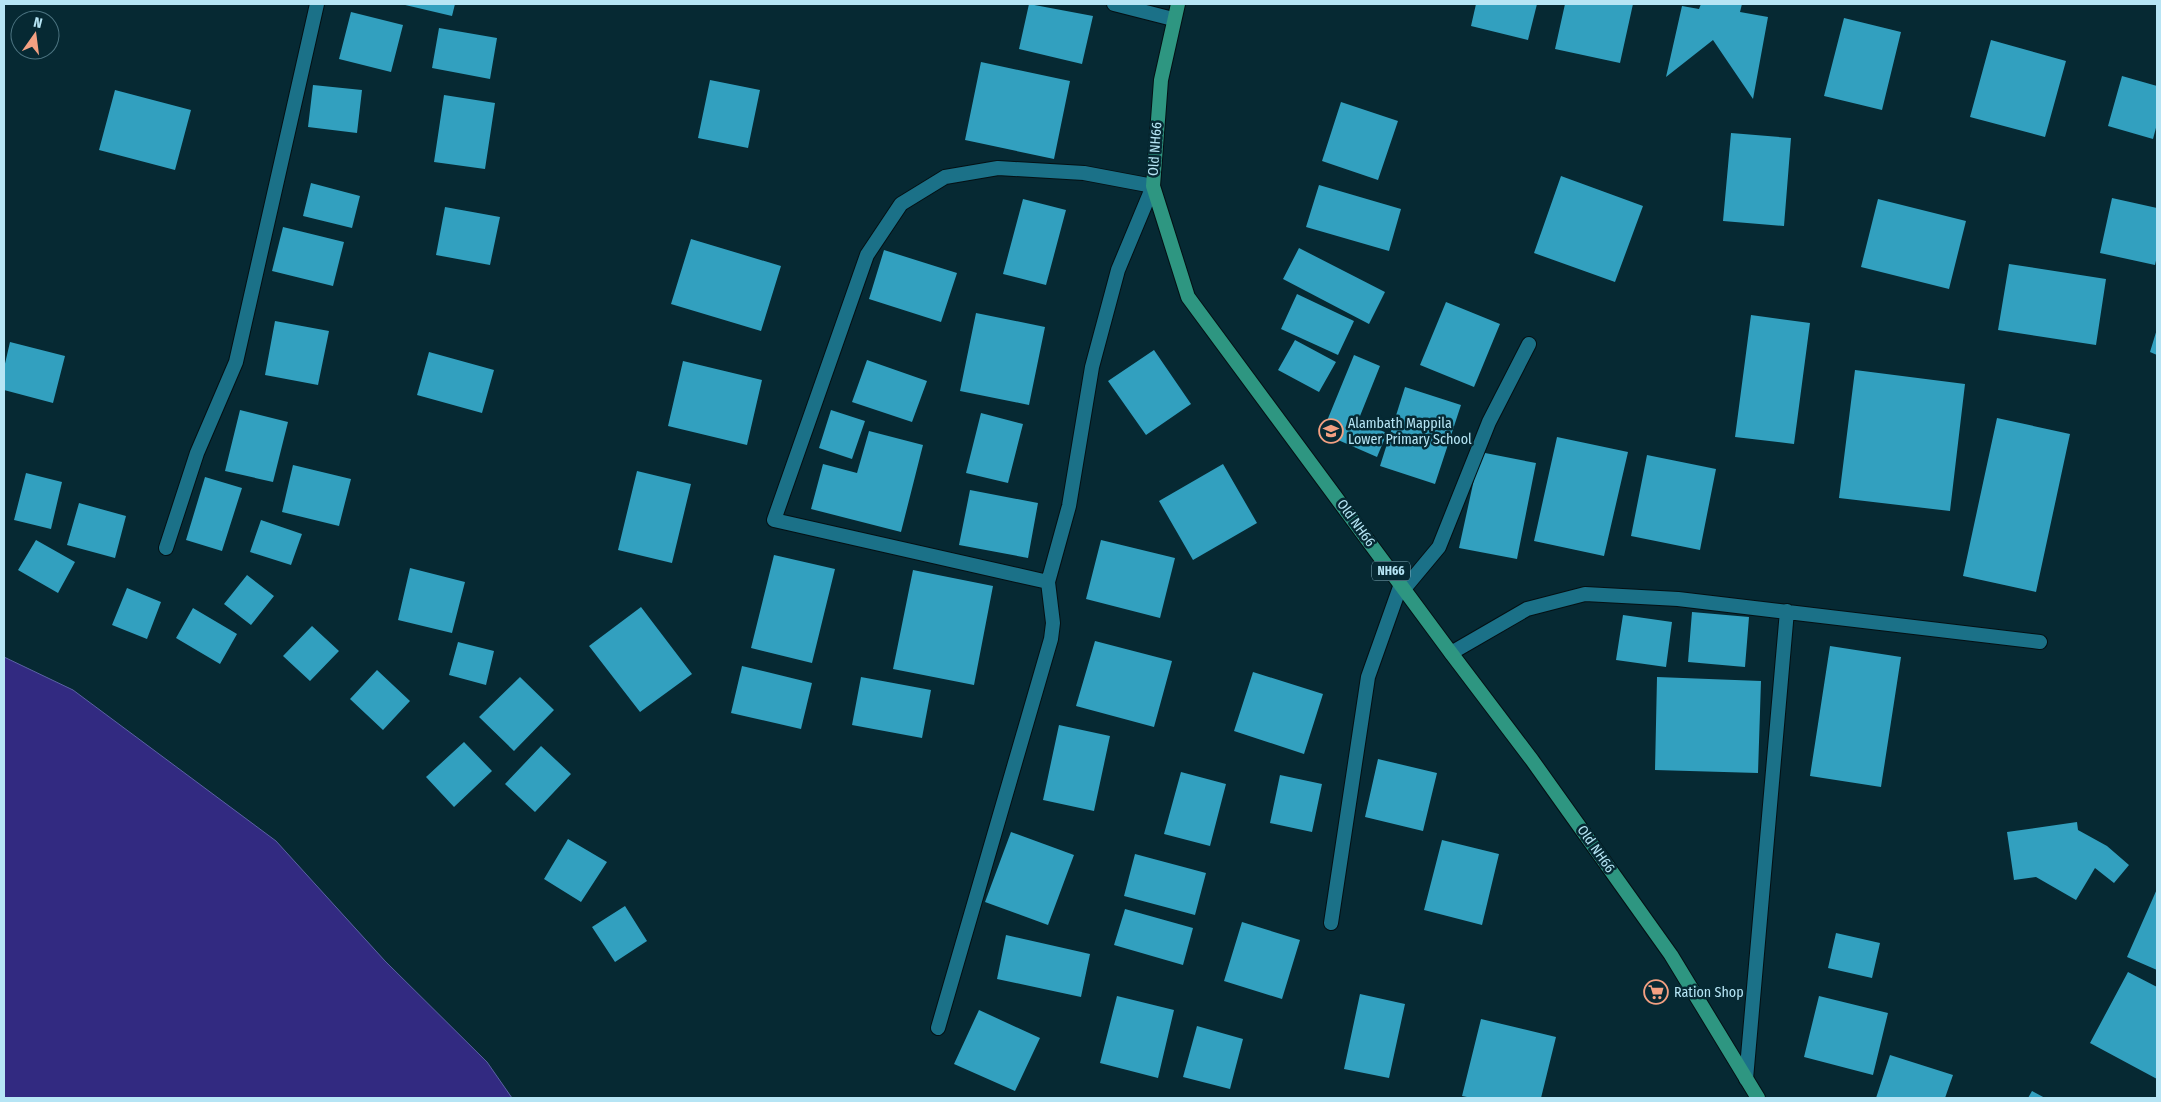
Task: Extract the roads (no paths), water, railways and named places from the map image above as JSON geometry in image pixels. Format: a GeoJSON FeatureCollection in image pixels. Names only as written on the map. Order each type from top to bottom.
{"type":"FeatureCollection","features":[{"type":"Feature","properties":{"kind":"main road","name":"Old NH66"},"geometry":{"type":"LineString","coordinates":[[1178,4],[1161,80],[1153,186],[1188,297],[1532,760],[1671,955],[1758,1098]]}},
{"type":"Feature","properties":{"kind":"street"},"geometry":{"type":"LineString","coordinates":[[166,548],[197,453],[236,362],[317,4]]}},
{"type":"Feature","properties":{"kind":"street"},"geometry":{"type":"LineString","coordinates":[[1114,4],[1174,19]]}},
{"type":"Feature","properties":{"kind":"street"},"geometry":{"type":"LineString","coordinates":[[938,1028],[1052,638],[1053,623],[1048,582],[1069,506],[1092,367],[1118,270],[1153,186],[1084,173],[998,168],[945,177],[901,204],[867,255],[774,520],[1048,582]]}},
{"type":"Feature","properties":{"kind":"street"},"geometry":{"type":"LineString","coordinates":[[1331,923],[1368,677],[1402,587],[1439,547],[1489,422],[1529,344]]}},
{"type":"Feature","properties":{"kind":"street"},"geometry":{"type":"LineString","coordinates":[[1451,653],[1527,609],[1586,594],[1678,599],[2040,642]]}},
{"type":"Feature","properties":{"kind":"street"},"geometry":{"type":"LineString","coordinates":[[1746,1079],[1787,611]]}},
{"type":"Feature","properties":{"kind":"place","name":"Alambath Mappila Lower Primary School"},"geometry":{"type":"Point","coordinates":[1331,431]}},
{"type":"Feature","properties":{"kind":"place","name":"Ration Shop"},"geometry":{"type":"Point","coordinates":[1656,992]}}]}
